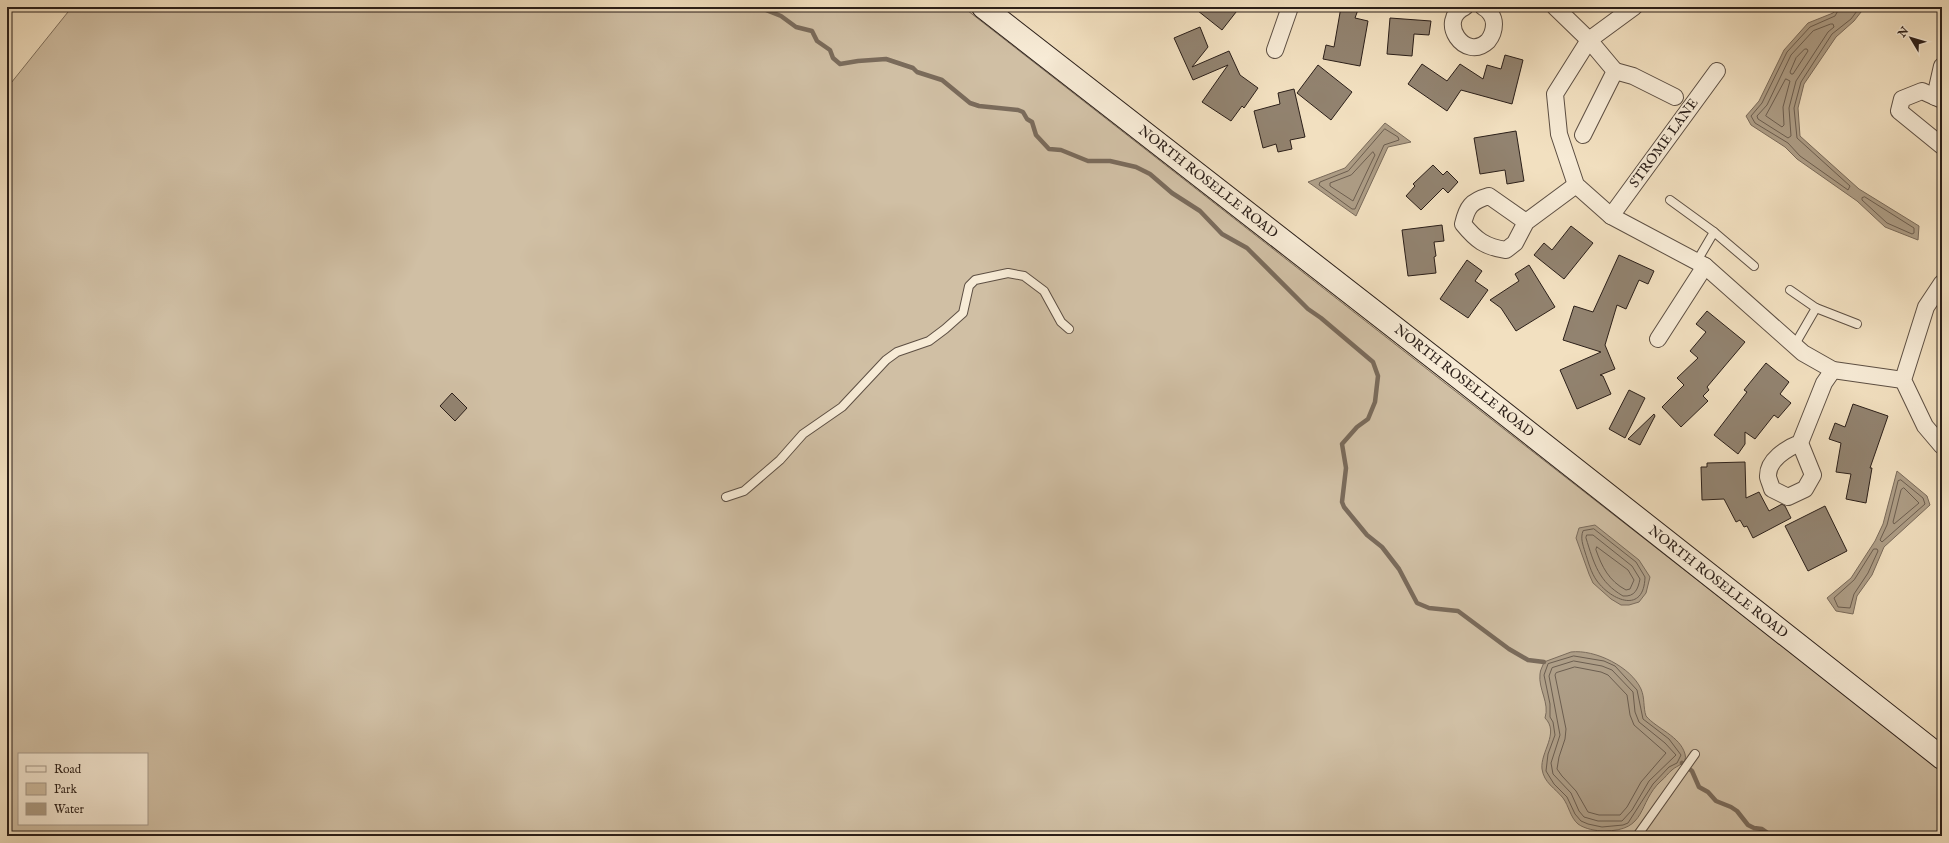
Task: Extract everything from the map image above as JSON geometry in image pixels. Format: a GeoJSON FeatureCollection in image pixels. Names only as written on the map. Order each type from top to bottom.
{"type":"FeatureCollection","features":[{"type":"Feature","properties":{"kind":"main road","name":"NORTH ROSELLE ROAD"},"geometry":{"type":"LineString","coordinates":[[983,7],[1459,378],[1942,758]]}},
{"type":"Feature","properties":{"kind":"street"},"geometry":{"type":"LineString","coordinates":[[1275,50],[1290,7]]}},
{"type":"Feature","properties":{"kind":"street"},"geometry":{"type":"LineString","coordinates":[[1465,7],[1456,14],[1452,22],[1453,30],[1459,41],[1470,47],[1478,47],[1486,43],[1494,30],[1494,21],[1491,14],[1483,7]]}},
{"type":"Feature","properties":{"kind":"street"},"geometry":{"type":"LineString","coordinates":[[1555,7],[1590,40],[1615,72],[1633,76],[1675,97]]}},
{"type":"Feature","properties":{"kind":"street"},"geometry":{"type":"LineString","coordinates":[[1634,7],[1590,40],[1555,94],[1559,134],[1576,185],[1611,216],[1701,264],[1803,353],[1833,370],[1903,380]]}},
{"type":"Feature","properties":{"kind":"street"},"geometry":{"type":"LineString","coordinates":[[1942,66],[1939,98],[1922,90],[1902,98],[1899,110],[1942,146]]}},
{"type":"Feature","properties":{"kind":"street","name":"STROME LANE"},"geometry":{"type":"LineString","coordinates":[[1611,216],[1718,71]]}},
{"type":"Feature","properties":{"kind":"street"},"geometry":{"type":"LineString","coordinates":[[1583,135],[1615,72]]}},
{"type":"Feature","properties":{"kind":"street"},"geometry":{"type":"LineString","coordinates":[[1526,222],[1576,185]]}},
{"type":"Feature","properties":{"kind":"street"},"geometry":{"type":"LineString","coordinates":[[1658,339],[1701,264]]}},
{"type":"Feature","properties":{"kind":"street"},"geometry":{"type":"LineString","coordinates":[[1942,282],[1926,307],[1903,380],[1925,426],[1942,446]]}},
{"type":"Feature","properties":{"kind":"street"},"geometry":{"type":"LineString","coordinates":[[1800,443],[1824,383],[1833,370]]}},
{"type":"Feature","properties":{"kind":"lane"},"geometry":{"type":"LineString","coordinates":[[1670,200],[1714,232],[1754,266]]}},
{"type":"Feature","properties":{"kind":"lane"},"geometry":{"type":"LineString","coordinates":[[1701,264],[1714,232]]}},
{"type":"Feature","properties":{"kind":"lane"},"geometry":{"type":"LineString","coordinates":[[726,497],[744,491],[780,460],[803,434],[842,407],[886,360],[897,352],[929,341],[945,329],[965,310],[969,286],[975,280],[1008,273],[1024,276],[1044,291],[1061,322],[1069,329]]}},
{"type":"Feature","properties":{"kind":"lane"},"geometry":{"type":"LineString","coordinates":[[1790,290],[1816,308],[1856,324]]}},
{"type":"Feature","properties":{"kind":"lane"},"geometry":{"type":"LineString","coordinates":[[1794,346],[1816,308]]}},
{"type":"Feature","properties":{"kind":"lane"},"geometry":{"type":"LineString","coordinates":[[1638,836],[1695,754]]}},
{"type":"Feature","properties":{"kind":"green space"},"geometry":{"type":"Polygon","coordinates":[[[72,7],[963,7],[1942,771],[1942,836],[7,836],[7,88],[72,7]]]}},
{"type":"Feature","properties":{"kind":"water"},"geometry":{"type":"Polygon","coordinates":[[[1837,7],[1865,7],[1854,21],[1836,37],[1804,84],[1798,108],[1800,136],[1859,189],[1919,226],[1918,240],[1885,227],[1857,201],[1797,159],[1785,147],[1751,125],[1746,116],[1759,101],[1784,50],[1808,23],[1833,13],[1837,7]]]}},
{"type":"Feature","properties":{"kind":"water"},"geometry":{"type":"Polygon","coordinates":[[[1385,123],[1411,142],[1388,147],[1356,216],[1308,182],[1345,168],[1385,123]]]}},
{"type":"Feature","properties":{"kind":"water"},"geometry":{"type":"Polygon","coordinates":[[[1897,471],[1927,496],[1930,505],[1884,547],[1872,575],[1857,596],[1853,614],[1836,611],[1827,598],[1851,578],[1875,541],[1883,524],[1897,471]]]}},
{"type":"Feature","properties":{"kind":"water"},"geometry":{"type":"Polygon","coordinates":[[[1595,525],[1639,560],[1650,577],[1646,593],[1639,602],[1629,605],[1621,605],[1611,599],[1593,583],[1576,538],[1579,528],[1595,525]]]}},
{"type":"Feature","properties":{"kind":"water"},"geometry":{"type":"Polygon","coordinates":[[[1571,652],[1591,653],[1611,661],[1629,674],[1641,689],[1646,716],[1678,742],[1686,757],[1682,764],[1674,768],[1653,789],[1635,821],[1618,830],[1598,831],[1578,824],[1573,818],[1563,798],[1547,782],[1543,774],[1542,763],[1551,730],[1545,718],[1546,707],[1540,680],[1540,672],[1544,662],[1571,652]]]}},
{"type":"Feature","properties":{"kind":"building"},"geometry":{"type":"Polygon","coordinates":[[[1193,7],[1240,7],[1222,30],[1193,7]]]}},
{"type":"Feature","properties":{"kind":"building"},"geometry":{"type":"Polygon","coordinates":[[[1341,7],[1359,7],[1355,18],[1368,21],[1360,66],[1323,59],[1326,45],[1334,47],[1341,7]]]}},
{"type":"Feature","properties":{"kind":"building"},"geometry":{"type":"Polygon","coordinates":[[[1390,18],[1431,21],[1429,35],[1414,34],[1412,56],[1387,54],[1390,18]]]}},
{"type":"Feature","properties":{"kind":"building"},"geometry":{"type":"Polygon","coordinates":[[[1200,27],[1208,47],[1192,67],[1229,51],[1240,75],[1258,88],[1244,108],[1242,106],[1231,121],[1202,102],[1228,65],[1193,80],[1174,38],[1200,27]]]}},
{"type":"Feature","properties":{"kind":"building"},"geometry":{"type":"Polygon","coordinates":[[[1505,55],[1523,60],[1512,104],[1461,90],[1447,111],[1408,84],[1422,64],[1447,81],[1460,64],[1483,79],[1487,65],[1501,69],[1505,55]]]}},
{"type":"Feature","properties":{"kind":"building"},"geometry":{"type":"Polygon","coordinates":[[[1318,65],[1352,92],[1331,120],[1297,93],[1318,65]]]}},
{"type":"Feature","properties":{"kind":"building"},"geometry":{"type":"Polygon","coordinates":[[[1294,89],[1305,137],[1290,140],[1292,149],[1278,152],[1276,144],[1263,148],[1254,111],[1280,104],[1278,93],[1294,89]]]}},
{"type":"Feature","properties":{"kind":"building"},"geometry":{"type":"Polygon","coordinates":[[[1516,131],[1524,181],[1507,184],[1505,170],[1480,174],[1474,138],[1516,131]]]}},
{"type":"Feature","properties":{"kind":"building"},"geometry":{"type":"Polygon","coordinates":[[[1433,165],[1443,175],[1447,171],[1458,182],[1448,193],[1443,188],[1421,210],[1406,196],[1415,186],[1413,184],[1433,165]]]}},
{"type":"Feature","properties":{"kind":"building"},"geometry":{"type":"Polygon","coordinates":[[[1442,225],[1444,241],[1434,242],[1436,273],[1408,276],[1402,230],[1442,225]]]}},
{"type":"Feature","properties":{"kind":"building"},"geometry":{"type":"Polygon","coordinates":[[[1571,226],[1593,243],[1564,279],[1534,255],[1544,243],[1552,250],[1571,226]]]}},
{"type":"Feature","properties":{"kind":"building"},"geometry":{"type":"Polygon","coordinates":[[[1619,255],[1654,271],[1648,284],[1639,280],[1626,309],[1617,305],[1605,345],[1615,369],[1600,375],[1603,376],[1611,394],[1577,409],[1560,370],[1601,352],[1563,340],[1574,306],[1593,312],[1619,255]]]}},
{"type":"Feature","properties":{"kind":"building"},"geometry":{"type":"Polygon","coordinates":[[[1467,260],[1482,271],[1475,281],[1488,290],[1468,318],[1440,299],[1467,260]]]}},
{"type":"Feature","properties":{"kind":"building"},"geometry":{"type":"Polygon","coordinates":[[[1529,265],[1555,307],[1516,331],[1501,308],[1490,300],[1519,281],[1515,274],[1529,265]]]}},
{"type":"Feature","properties":{"kind":"building"},"geometry":{"type":"Polygon","coordinates":[[[1707,311],[1745,342],[1707,387],[1709,390],[1703,396],[1708,401],[1681,427],[1662,407],[1684,385],[1677,378],[1698,358],[1690,351],[1706,332],[1696,324],[1707,311]]]}},
{"type":"Feature","properties":{"kind":"building"},"geometry":{"type":"Polygon","coordinates":[[[1766,363],[1789,382],[1780,394],[1791,403],[1778,418],[1774,415],[1755,439],[1745,432],[1745,444],[1738,454],[1714,435],[1747,392],[1744,390],[1766,363]]]}},
{"type":"Feature","properties":{"kind":"building"},"geometry":{"type":"Polygon","coordinates":[[[1629,390],[1645,398],[1625,438],[1609,429],[1629,390]]]}},
{"type":"Feature","properties":{"kind":"building"},"geometry":{"type":"Polygon","coordinates":[[[452,393],[467,408],[455,421],[440,406],[452,393]]]}},
{"type":"Feature","properties":{"kind":"building"},"geometry":{"type":"Polygon","coordinates":[[[1853,404],[1888,416],[1870,468],[1872,468],[1866,503],[1846,499],[1851,474],[1836,472],[1841,443],[1829,439],[1835,423],[1845,427],[1853,404]]]}},
{"type":"Feature","properties":{"kind":"building"},"geometry":{"type":"Polygon","coordinates":[[[1654,414],[1655,416],[1640,445],[1628,439],[1654,414]]]}},
{"type":"Feature","properties":{"kind":"building"},"geometry":{"type":"Polygon","coordinates":[[[1745,462],[1746,498],[1759,492],[1769,511],[1782,504],[1785,506],[1791,518],[1753,538],[1747,526],[1744,527],[1740,520],[1736,522],[1724,499],[1702,500],[1701,467],[1707,467],[1707,463],[1745,462]]]}},
{"type":"Feature","properties":{"kind":"building"},"geometry":{"type":"Polygon","coordinates":[[[1825,506],[1847,551],[1808,571],[1785,526],[1825,506]]]}},
{"type":"Feature","properties":{"kind":"waterway"},"geometry":{"type":"LineString","coordinates":[[759,7],[781,16],[796,27],[812,31],[817,41],[830,50],[833,58],[840,64],[886,59],[913,68],[917,72],[942,80],[970,103],[979,106],[1018,110],[1023,112],[1027,119],[1032,122],[1036,135],[1049,149],[1061,150],[1088,161],[1110,161],[1136,167],[1150,174],[1172,193],[1200,211],[1222,234],[1247,248],[1308,309],[1321,318],[1373,362],[1378,376],[1375,402],[1368,419],[1357,427],[1342,444],[1346,468],[1342,502],[1344,507],[1367,535],[1382,547],[1399,569],[1417,603],[1429,608],[1458,611],[1509,649],[1528,660],[1544,662]]}},
{"type":"Feature","properties":{"kind":"waterway"},"geometry":{"type":"LineString","coordinates":[[1682,763],[1692,771],[1699,787],[1708,792],[1716,801],[1737,811],[1748,825],[1754,828],[1762,829],[1772,836]]}}]}
